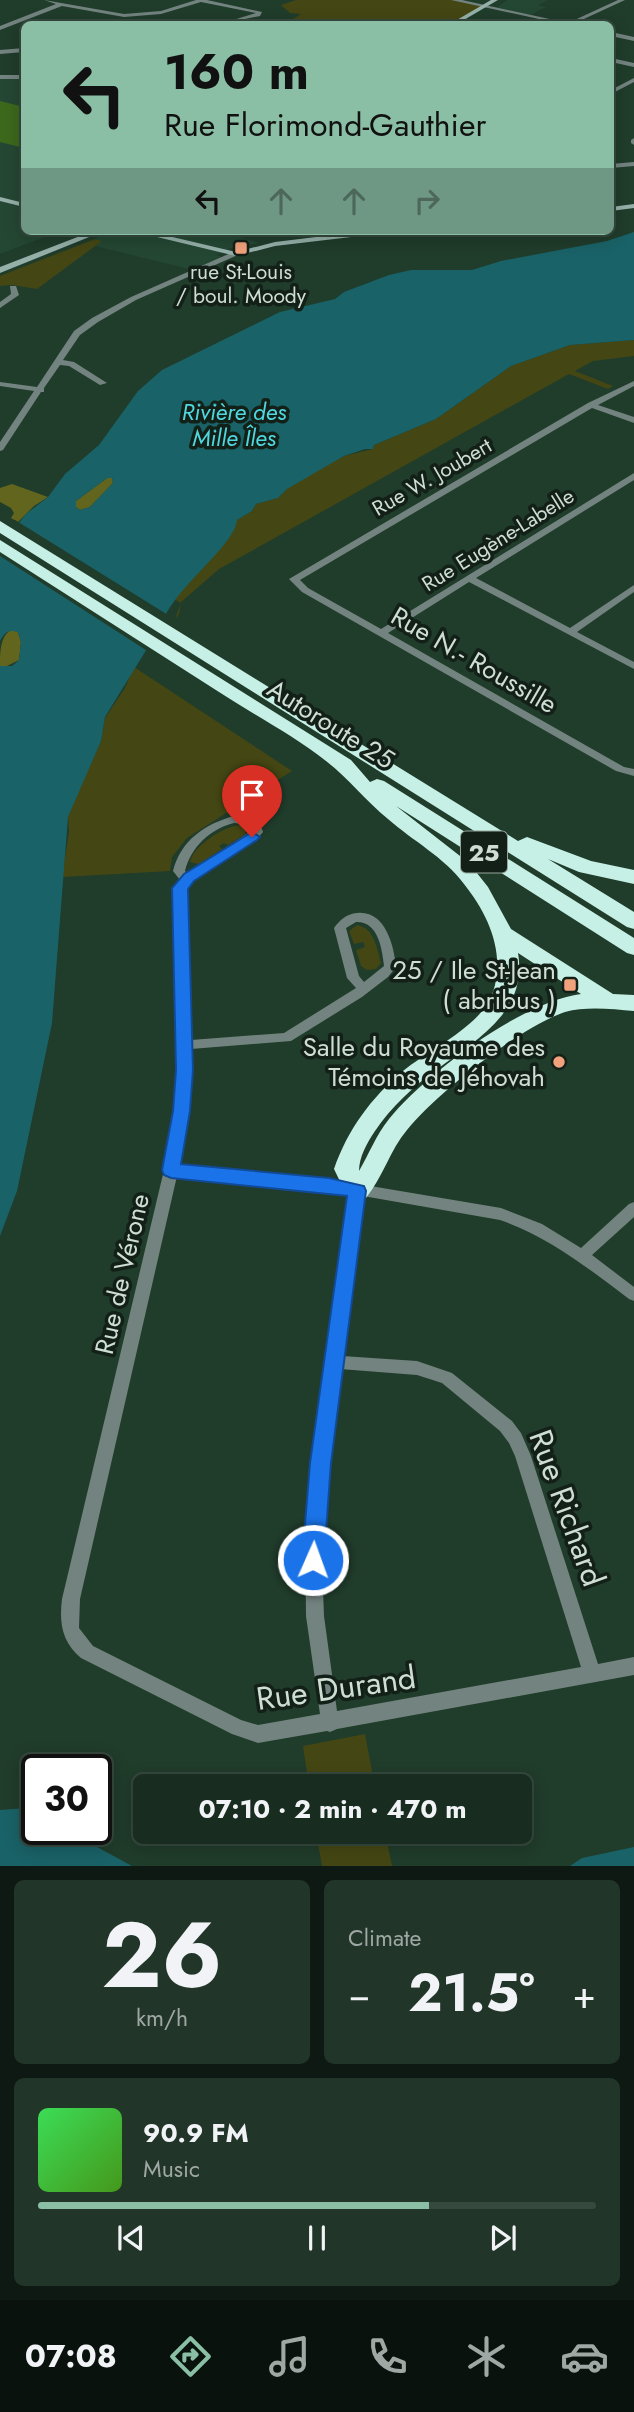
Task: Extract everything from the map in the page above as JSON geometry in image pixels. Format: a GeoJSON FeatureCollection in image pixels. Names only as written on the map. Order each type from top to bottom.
{"type":"FeatureCollection","features":[{"type":"Feature","properties":{"kind":"highway","name":"Autoroute 25"},"geometry":{"type":"LineString","coordinates":[[0,526],[333,757],[634,948]]}},
{"type":"Feature","properties":{"kind":"highway","name":"Autoroute 25"},"geometry":{"type":"LineString","coordinates":[[0,545],[470,820],[634,922]]}},
{"type":"Feature","properties":{"kind":"highway"},"geometry":{"type":"LineString","coordinates":[[333,757],[397,816],[456,863],[483,895],[502,933],[510,970],[506,990],[499,1005],[477,1029],[410,1078],[374,1114],[354,1146],[346,1170],[357,1191],[370,1178],[393,1130],[425,1096],[541,1014],[568,1004],[608,1001],[634,1003]]}},
{"type":"Feature","properties":{"kind":"highway"},"geometry":{"type":"LineString","coordinates":[[470,820],[577,864],[634,877]]}},
{"type":"Feature","properties":{"kind":"highway"},"geometry":{"type":"LineString","coordinates":[[502,933],[608,1001]]}},
{"type":"Feature","properties":{"kind":"main road"},"geometry":{"type":"LineString","coordinates":[[469,21],[495,0]]}},
{"type":"Feature","properties":{"kind":"main road"},"geometry":{"type":"LineString","coordinates":[[459,21],[504,0]]}},
{"type":"Feature","properties":{"kind":"main road"},"geometry":{"type":"LineString","coordinates":[[0,192],[21,197]]}},
{"type":"Feature","properties":{"kind":"main road"},"geometry":{"type":"LineString","coordinates":[[0,199],[21,204]]}},
{"type":"Feature","properties":{"kind":"main road"},"geometry":{"type":"LineString","coordinates":[[614,209],[634,206]]}},
{"type":"Feature","properties":{"kind":"main road"},"geometry":{"type":"LineString","coordinates":[[0,261],[68,235]]}},
{"type":"Feature","properties":{"kind":"main road"},"geometry":{"type":"LineString","coordinates":[[0,270],[90,235]]}},
{"type":"Feature","properties":{"kind":"main road"},"geometry":{"type":"LineString","coordinates":[[157,235],[183,240]]}},
{"type":"Feature","properties":{"kind":"main road"},"geometry":{"type":"LineString","coordinates":[[167,235],[236,254],[275,244],[352,235]]}},
{"type":"Feature","properties":{"kind":"street"},"geometry":{"type":"LineString","coordinates":[[47,0],[136,18],[183,8],[201,0],[258,12],[258,15],[237,21]]}},
{"type":"Feature","properties":{"kind":"street"},"geometry":{"type":"LineString","coordinates":[[454,0],[555,21]]}},
{"type":"Feature","properties":{"kind":"street"},"geometry":{"type":"LineString","coordinates":[[576,21],[622,0]]}},
{"type":"Feature","properties":{"kind":"street"},"geometry":{"type":"LineString","coordinates":[[0,28],[61,4]]}},
{"type":"Feature","properties":{"kind":"street"},"geometry":{"type":"LineString","coordinates":[[614,34],[632,37]]}},
{"type":"Feature","properties":{"kind":"street"},"geometry":{"type":"LineString","coordinates":[[0,52],[21,50]]}},
{"type":"Feature","properties":{"kind":"street"},"geometry":{"type":"LineString","coordinates":[[614,61],[634,65]]}},
{"type":"Feature","properties":{"kind":"street"},"geometry":{"type":"LineString","coordinates":[[0,77],[21,77]]}},
{"type":"Feature","properties":{"kind":"street"},"geometry":{"type":"LineString","coordinates":[[614,90],[634,80]]}},
{"type":"Feature","properties":{"kind":"street"},"geometry":{"type":"LineString","coordinates":[[614,169],[634,164]]}},
{"type":"Feature","properties":{"kind":"street"},"geometry":{"type":"LineString","coordinates":[[0,448],[41,390],[73,336],[95,320],[159,287],[236,254]]}},
{"type":"Feature","properties":{"kind":"street"},"geometry":{"type":"LineString","coordinates":[[0,306],[15,295],[13,288]]}},
{"type":"Feature","properties":{"kind":"street"},"geometry":{"type":"LineString","coordinates":[[59,362],[73,365],[103,383]]}},
{"type":"Feature","properties":{"kind":"street"},"geometry":{"type":"LineString","coordinates":[[591,405],[634,383]]}},
{"type":"Feature","properties":{"kind":"street"},"geometry":{"type":"LineString","coordinates":[[0,384],[41,390]]}},
{"type":"Feature","properties":{"kind":"street"},"geometry":{"type":"LineString","coordinates":[[591,405],[634,421]]}},
{"type":"Feature","properties":{"kind":"street","name":"Rue W. Joubert"},"geometry":{"type":"LineString","coordinates":[[294,581],[298,574],[591,405]]}},
{"type":"Feature","properties":{"kind":"street","name":"Rue Eugène-Labelle"},"geometry":{"type":"LineString","coordinates":[[381,633],[634,476]]}},
{"type":"Feature","properties":{"kind":"street"},"geometry":{"type":"LineString","coordinates":[[470,579],[634,666]]}},
{"type":"Feature","properties":{"kind":"street","name":"Rue N.- Roussille"},"geometry":{"type":"LineString","coordinates":[[294,581],[620,769],[634,773]]}},
{"type":"Feature","properties":{"kind":"street"},"geometry":{"type":"LineString","coordinates":[[570,632],[634,588]]}},
{"type":"Feature","properties":{"kind":"street","name":"Rue de Vérone"},"geometry":{"type":"LineString","coordinates":[[71,1634],[68,1622],[71,1599],[171,1170],[181,1111],[185,1045],[180,892],[186,880],[255,835],[255,825],[241,818],[232,819],[195,841],[179,864],[179,872],[186,880]]}},
{"type":"Feature","properties":{"kind":"street"},"geometry":{"type":"LineString","coordinates":[[185,1045],[286,1038],[363,988],[388,970],[390,963],[376,924],[362,917],[347,920],[341,925],[340,932],[353,978],[363,988]]}},
{"type":"Feature","properties":{"kind":"street"},"geometry":{"type":"LineString","coordinates":[[171,1170],[329,1185],[470,1207],[516,1218],[549,1233],[634,1294]]}},
{"type":"Feature","properties":{"kind":"street"},"geometry":{"type":"LineString","coordinates":[[330,1723],[318,1644],[313,1560],[315,1508],[357,1191]]}},
{"type":"Feature","properties":{"kind":"street"},"geometry":{"type":"LineString","coordinates":[[583,1255],[634,1208]]}},
{"type":"Feature","properties":{"kind":"street","name":"Rue Richard"},"geometry":{"type":"LineString","coordinates":[[333,1362],[417,1368],[436,1372],[457,1385],[510,1431],[523,1456],[592,1674]]}},
{"type":"Feature","properties":{"kind":"street","name":"Rue Durand"},"geometry":{"type":"LineString","coordinates":[[71,1634],[88,1652],[249,1733],[271,1734],[634,1666]]}},
{"type":"Feature","properties":{"kind":"shaded area"},"geometry":{"type":"Polygon","coordinates":[[[296,0],[454,0],[484,6],[460,21],[290,21],[301,14],[290,13],[281,5],[296,0]]]}},
{"type":"Feature","properties":{"kind":"shaded area"},"geometry":{"type":"Polygon","coordinates":[[[507,0],[548,0],[538,5],[546,7],[530,15],[496,8],[507,0]]]}},
{"type":"Feature","properties":{"kind":"shaded area"},"geometry":{"type":"Polygon","coordinates":[[[21,77],[21,235],[50,235],[0,254],[0,79],[21,77]]]}},
{"type":"Feature","properties":{"kind":"shaded area"},"geometry":{"type":"Polygon","coordinates":[[[103,235],[232,235],[259,243],[231,248],[216,255],[222,257],[218,260],[193,270],[95,246],[101,241],[95,239],[103,235]]]}},
{"type":"Feature","properties":{"kind":"shaded area"},"geometry":{"type":"Polygon","coordinates":[[[95,239],[102,241],[37,289],[0,286],[0,276],[95,239]]]}},
{"type":"Feature","properties":{"kind":"shaded area"},"geometry":{"type":"Polygon","coordinates":[[[634,340],[634,356],[593,361],[575,371],[613,386],[608,389],[569,374],[219,569],[181,603],[174,599],[223,545],[237,520],[252,511],[256,504],[278,498],[289,487],[344,456],[373,449],[374,445],[436,419],[511,366],[570,345],[634,340]]]}},
{"type":"Feature","properties":{"kind":"shaded area"},"geometry":{"type":"Polygon","coordinates":[[[134,667],[292,771],[187,838],[172,857],[170,871],[62,877],[69,832],[68,817],[101,741],[105,718],[125,688],[134,667]]]}},
{"type":"Feature","properties":{"kind":"shaded area"},"geometry":{"type":"Polygon","coordinates":[[[240,825],[247,829],[245,834],[228,845],[224,843],[219,846],[222,849],[199,864],[190,862],[197,850],[210,838],[240,825]]]}},
{"type":"Feature","properties":{"kind":"shaded area"},"geometry":{"type":"Polygon","coordinates":[[[357,925],[367,930],[374,940],[381,963],[376,969],[367,970],[361,966],[356,950],[365,947],[363,942],[354,944],[349,931],[357,925]]]}},
{"type":"Feature","properties":{"kind":"shaded area"},"geometry":{"type":"Polygon","coordinates":[[[365,1734],[373,1774],[307,1774],[303,1746],[365,1734]]]}},
{"type":"Feature","properties":{"kind":"shaded area"},"geometry":{"type":"Polygon","coordinates":[[[318,1844],[387,1844],[392,1866],[322,1866],[318,1844]]]}},
{"type":"Feature","properties":{"kind":"green space"},"geometry":{"type":"Polygon","coordinates":[[[107,478],[112,478],[113,483],[90,507],[80,510],[76,507],[76,501],[107,478]]]}},
{"type":"Feature","properties":{"kind":"green space"},"geometry":{"type":"Polygon","coordinates":[[[12,484],[48,497],[18,522],[11,518],[14,513],[11,508],[0,502],[0,488],[12,484]]]}},
{"type":"Feature","properties":{"kind":"green space"},"geometry":{"type":"Polygon","coordinates":[[[11,630],[18,632],[21,642],[19,660],[3,668],[0,666],[1,645],[11,630]]]}},
{"type":"Feature","properties":{"kind":"water","name":"Rivière des Mille Îles"},"geometry":{"type":"Polygon","coordinates":[[[634,232],[634,340],[570,345],[511,366],[436,419],[374,445],[373,449],[344,456],[287,489],[278,498],[256,504],[252,511],[237,520],[234,531],[226,542],[167,612],[105,717],[101,741],[68,817],[52,1023],[17,1191],[0,1236],[0,666],[12,666],[19,660],[21,642],[18,632],[12,631],[5,633],[0,641],[0,547],[26,514],[48,497],[65,474],[99,445],[138,391],[162,370],[280,312],[335,299],[344,292],[389,275],[411,270],[472,270],[501,261],[607,241],[634,232]],[[107,478],[76,501],[76,507],[80,510],[90,507],[113,483],[112,478],[107,478]]]}},
{"type":"Feature","properties":{"kind":"water"},"geometry":{"type":"Polygon","coordinates":[[[21,1808],[21,1845],[93,1845],[132,1866],[0,1866],[0,1810],[21,1808]]]}},
{"type":"Feature","properties":{"kind":"water"},"geometry":{"type":"Polygon","coordinates":[[[634,1847],[634,1866],[570,1866],[582,1858],[634,1847]]]}},
{"type":"Feature","properties":{"kind":"pier"},"geometry":{"type":"Polygon","coordinates":[[[15,520],[168,615],[164,628],[149,652],[0,556],[0,541],[15,520]]]}},
{"type":"Feature","properties":{"kind":"building"},"geometry":{"type":"Polygon","coordinates":[[[0,101],[21,106],[21,147],[0,142],[0,101]]]}},
{"type":"Feature","properties":{"kind":"place","name":"rue St-Louis / boul. Moody"},"geometry":{"type":"Point","coordinates":[241,248]}},
{"type":"Feature","properties":{"kind":"place","name":"25 / Ile St-Jean ( abribus )"},"geometry":{"type":"Point","coordinates":[570,985]}},
{"type":"Feature","properties":{"kind":"place","name":"Salle du Royaume des Témoins de Jéhovah"},"geometry":{"type":"Point","coordinates":[559,1062]}},
{"type":"Feature","properties":{"kind":"route"},"geometry":{"type":"LineString","coordinates":[[252,837],[189,877],[180,888],[185,1070],[171,1170],[329,1185],[357,1191],[320,1463],[313,1560]]}}]}
